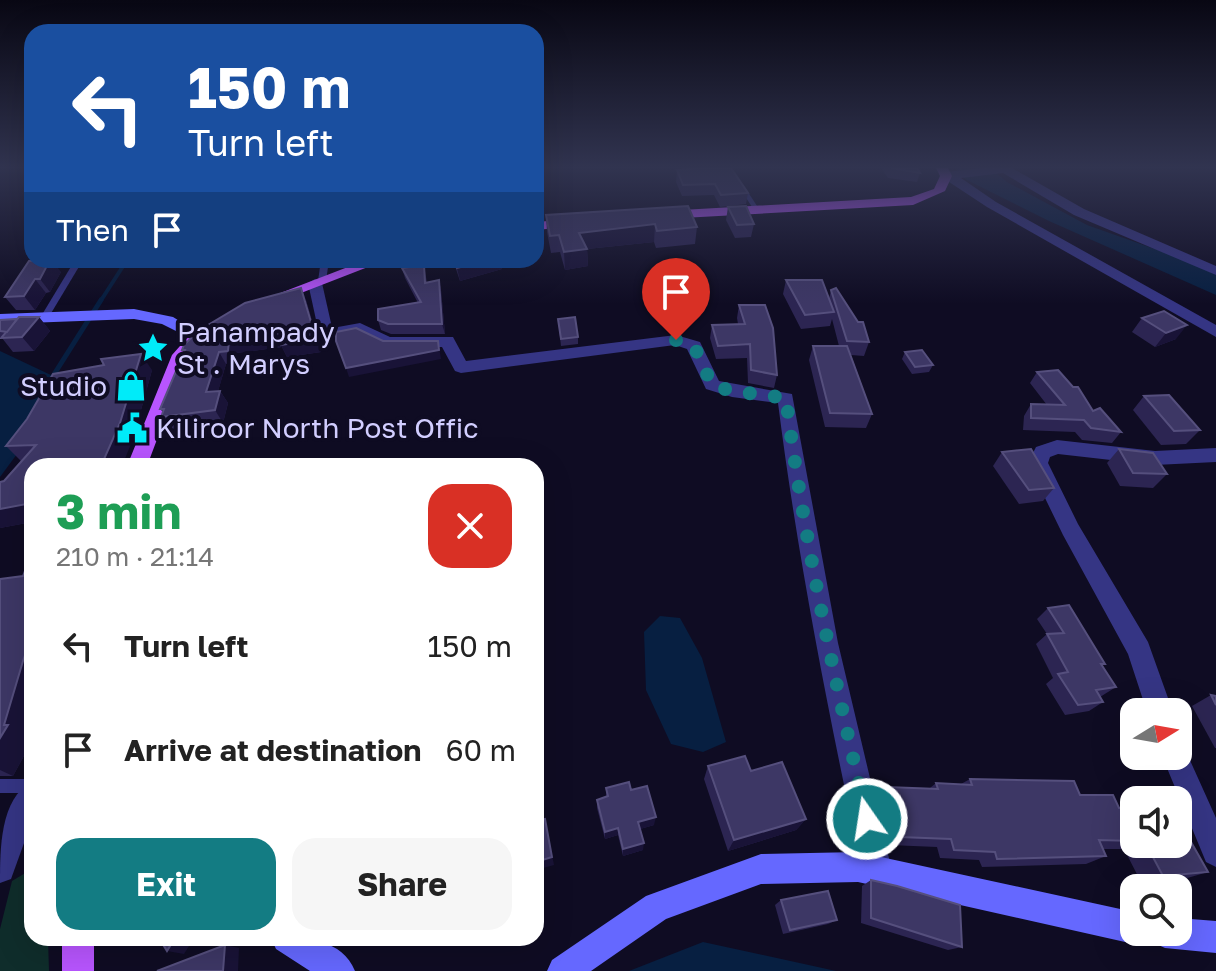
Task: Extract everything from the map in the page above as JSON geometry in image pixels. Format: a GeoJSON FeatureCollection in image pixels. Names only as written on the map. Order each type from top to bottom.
{"type":"FeatureCollection","features":[{"type":"Feature","properties":{"kind":"main road"},"geometry":{"type":"LineString","coordinates":[[654,216],[693,213]]}},
{"type":"Feature","properties":{"kind":"main road"},"geometry":{"type":"LineString","coordinates":[[544,225],[585,222]]}},
{"type":"Feature","properties":{"kind":"main road"},"geometry":{"type":"LineString","coordinates":[[267,302],[357,268]]}},
{"type":"Feature","properties":{"kind":"main road"},"geometry":{"type":"LineString","coordinates":[[140,458],[180,355],[196,336],[213,324]]}},
{"type":"Feature","properties":{"kind":"main road"},"geometry":{"type":"LineString","coordinates":[[78,946],[78,971]]}},
{"type":"Feature","properties":{"kind":"street"},"geometry":{"type":"LineString","coordinates":[[1007,213],[1080,250],[1216,332]]}},
{"type":"Feature","properties":{"kind":"street"},"geometry":{"type":"LineString","coordinates":[[1082,213],[1216,271]]}},
{"type":"Feature","properties":{"kind":"street"},"geometry":{"type":"LineString","coordinates":[[318,282],[324,326],[336,332],[360,328],[372,336],[396,343],[447,341],[461,367],[676,340],[694,346],[712,385],[732,391],[786,398],[823,628],[877,871]]}},
{"type":"Feature","properties":{"kind":"street"},"geometry":{"type":"LineString","coordinates":[[0,319],[134,314],[167,320],[196,336]]}},
{"type":"Feature","properties":{"kind":"street"},"geometry":{"type":"LineString","coordinates":[[1155,698],[1139,650],[1070,529],[1038,463],[1043,452],[1057,447],[1155,458],[1216,455]]}},
{"type":"Feature","properties":{"kind":"street"},"geometry":{"type":"LineString","coordinates":[[1181,770],[1216,852]]}},
{"type":"Feature","properties":{"kind":"street"},"geometry":{"type":"LineString","coordinates":[[0,868],[24,808]]}},
{"type":"Feature","properties":{"kind":"street"},"geometry":{"type":"LineString","coordinates":[[563,971],[657,907],[761,869],[858,867],[1120,925]]}},
{"type":"Feature","properties":{"kind":"street"},"geometry":{"type":"LineString","coordinates":[[1192,935],[1216,937]]}},
{"type":"Feature","properties":{"kind":"street"},"geometry":{"type":"LineString","coordinates":[[300,946],[339,971]]}},
{"type":"Feature","properties":{"kind":"lane"},"geometry":{"type":"LineString","coordinates":[[44,318],[74,268]]}},
{"type":"Feature","properties":{"kind":"lane"},"geometry":{"type":"LineString","coordinates":[[318,282],[322,268]]}},
{"type":"Feature","properties":{"kind":"lane"},"geometry":{"type":"LineString","coordinates":[[0,786],[24,786]]}},
{"type":"Feature","properties":{"kind":"green space"},"geometry":{"type":"Polygon","coordinates":[[[24,874],[24,946],[48,946],[49,971],[0,971],[0,929],[12,881],[24,874]]]}},
{"type":"Feature","properties":{"kind":"water"},"geometry":{"type":"Polygon","coordinates":[[[1034,213],[1065,213],[1087,225],[1186,260],[1216,275],[1216,295],[1034,213]]]}},
{"type":"Feature","properties":{"kind":"water"},"geometry":{"type":"Polygon","coordinates":[[[0,351],[53,376],[37,427],[0,477],[0,351]]]}},
{"type":"Feature","properties":{"kind":"water"},"geometry":{"type":"Polygon","coordinates":[[[660,616],[680,618],[702,658],[726,742],[703,752],[671,744],[646,690],[644,632],[660,616]]]}},
{"type":"Feature","properties":{"kind":"water"},"geometry":{"type":"Polygon","coordinates":[[[703,942],[836,971],[629,971],[703,942]]]}},
{"type":"Feature","properties":{"kind":"building"},"geometry":{"type":"Polygon","coordinates":[[[691,213],[697,227],[657,231],[655,224],[579,233],[587,249],[564,252],[559,235],[550,236],[546,215],[691,213]]]}},
{"type":"Feature","properties":{"kind":"building"},"geometry":{"type":"Polygon","coordinates":[[[731,213],[749,213],[754,224],[737,225],[731,213]]]}},
{"type":"Feature","properties":{"kind":"building"},"geometry":{"type":"Polygon","coordinates":[[[24,268],[46,268],[24,296],[5,297],[24,268]]]}},
{"type":"Feature","properties":{"kind":"building"},"geometry":{"type":"Polygon","coordinates":[[[402,268],[424,268],[425,283],[439,280],[442,324],[388,324],[378,320],[378,309],[421,302],[402,268]]]}},
{"type":"Feature","properties":{"kind":"building"},"geometry":{"type":"Polygon","coordinates":[[[786,280],[822,280],[834,312],[805,315],[786,280]]]}},
{"type":"Feature","properties":{"kind":"building"},"geometry":{"type":"Polygon","coordinates":[[[301,288],[316,339],[281,345],[282,333],[229,340],[228,351],[219,352],[206,392],[220,391],[215,410],[161,417],[164,409],[160,409],[185,350],[182,350],[184,345],[198,331],[245,303],[301,288]]]}},
{"type":"Feature","properties":{"kind":"building"},"geometry":{"type":"Polygon","coordinates":[[[836,288],[858,322],[863,322],[869,342],[847,341],[831,290],[836,288]]]}},
{"type":"Feature","properties":{"kind":"building"},"geometry":{"type":"Polygon","coordinates":[[[739,305],[765,305],[773,328],[777,375],[751,370],[750,344],[718,346],[712,325],[745,324],[739,305]]]}},
{"type":"Feature","properties":{"kind":"building"},"geometry":{"type":"Polygon","coordinates":[[[1164,311],[1187,325],[1166,333],[1142,318],[1164,311]]]}},
{"type":"Feature","properties":{"kind":"building"},"geometry":{"type":"Polygon","coordinates":[[[19,317],[39,317],[22,337],[1,338],[19,317]]]}},
{"type":"Feature","properties":{"kind":"building"},"geometry":{"type":"Polygon","coordinates":[[[575,317],[578,337],[561,339],[558,319],[575,317]]]}},
{"type":"Feature","properties":{"kind":"building"},"geometry":{"type":"Polygon","coordinates":[[[17,319],[7,332],[0,331],[0,320],[17,319]]]}},
{"type":"Feature","properties":{"kind":"building"},"geometry":{"type":"Polygon","coordinates":[[[356,328],[383,341],[438,341],[439,350],[346,368],[336,341],[336,332],[356,328]]]}},
{"type":"Feature","properties":{"kind":"building"},"geometry":{"type":"Polygon","coordinates":[[[813,346],[847,346],[872,414],[830,413],[813,346]]]}},
{"type":"Feature","properties":{"kind":"building"},"geometry":{"type":"Polygon","coordinates":[[[922,350],[933,365],[915,367],[905,352],[922,350]]]}},
{"type":"Feature","properties":{"kind":"building"},"geometry":{"type":"Polygon","coordinates":[[[141,354],[120,423],[105,458],[24,458],[36,445],[6,446],[27,419],[53,374],[104,365],[101,359],[141,354]]]}},
{"type":"Feature","properties":{"kind":"building"},"geometry":{"type":"Polygon","coordinates":[[[1058,370],[1073,387],[1078,387],[1093,411],[1100,408],[1121,432],[1091,428],[1084,420],[1031,418],[1031,404],[1065,405],[1037,372],[1058,370]]]}},
{"type":"Feature","properties":{"kind":"building"},"geometry":{"type":"Polygon","coordinates":[[[1169,395],[1200,430],[1174,431],[1144,396],[1169,395]]]}},
{"type":"Feature","properties":{"kind":"building"},"geometry":{"type":"Polygon","coordinates":[[[1031,449],[1054,488],[1029,490],[1002,452],[1031,449]]]}},
{"type":"Feature","properties":{"kind":"building"},"geometry":{"type":"Polygon","coordinates":[[[1119,449],[1153,453],[1167,474],[1133,473],[1119,449]]]}},
{"type":"Feature","properties":{"kind":"building"},"geometry":{"type":"Polygon","coordinates":[[[24,458],[24,504],[0,509],[0,482],[24,458]]]}},
{"type":"Feature","properties":{"kind":"building"},"geometry":{"type":"Polygon","coordinates":[[[24,573],[24,658],[4,725],[8,725],[0,738],[0,579],[24,573]]]}},
{"type":"Feature","properties":{"kind":"building"},"geometry":{"type":"Polygon","coordinates":[[[1069,605],[1116,687],[1096,690],[1103,702],[1078,705],[1058,674],[1068,672],[1047,634],[1064,633],[1048,608],[1069,605]]]}},
{"type":"Feature","properties":{"kind":"building"},"geometry":{"type":"Polygon","coordinates":[[[745,756],[751,771],[782,762],[806,819],[734,840],[708,766],[745,756]]]}},
{"type":"Feature","properties":{"kind":"building"},"geometry":{"type":"Polygon","coordinates":[[[970,779],[1074,781],[1080,795],[1113,795],[1120,808],[1120,841],[1099,840],[1106,856],[997,859],[995,852],[954,850],[951,839],[900,837],[888,787],[938,789],[936,783],[972,785],[970,779]]]}},
{"type":"Feature","properties":{"kind":"building"},"geometry":{"type":"Polygon","coordinates":[[[629,782],[631,790],[647,786],[656,817],[638,822],[644,843],[623,849],[618,828],[605,832],[597,800],[608,796],[606,788],[629,782]]]}},
{"type":"Feature","properties":{"kind":"building"},"geometry":{"type":"Polygon","coordinates":[[[544,819],[552,857],[544,860],[544,819]]]}},
{"type":"Feature","properties":{"kind":"building"},"geometry":{"type":"Polygon","coordinates":[[[1192,844],[1208,872],[1186,874],[1162,874],[1153,858],[1192,858],[1192,844]]]}},
{"type":"Feature","properties":{"kind":"building"},"geometry":{"type":"Polygon","coordinates":[[[871,880],[960,905],[962,947],[871,918],[871,880]]]}},
{"type":"Feature","properties":{"kind":"building"},"geometry":{"type":"Polygon","coordinates":[[[828,891],[837,920],[790,930],[781,900],[828,891]]]}},
{"type":"Feature","properties":{"kind":"building"},"geometry":{"type":"Polygon","coordinates":[[[222,946],[225,946],[223,971],[157,971],[222,946]]]}},
{"type":"Feature","properties":{"kind":"waterway"},"geometry":{"type":"LineString","coordinates":[[100,302],[122,268]]}},
{"type":"Feature","properties":{"kind":"waterway"},"geometry":{"type":"LineString","coordinates":[[53,376],[101,300]]}},
{"type":"Feature","properties":{"kind":"place","name":"Panampady St . Marys"},"geometry":{"type":"Point","coordinates":[153,348]}},
{"type":"Feature","properties":{"kind":"place","name":"Studio"},"geometry":{"type":"Point","coordinates":[131,386]}},
{"type":"Feature","properties":{"kind":"place","name":"Kiliroor North Post Offic"},"geometry":{"type":"Point","coordinates":[132,428]}},
{"type":"Feature","properties":{"kind":"route"},"geometry":{"type":"LineString","coordinates":[[676,340],[694,346],[712,385],[732,391],[786,398],[806,538],[826,643],[867,819]]}}]}
